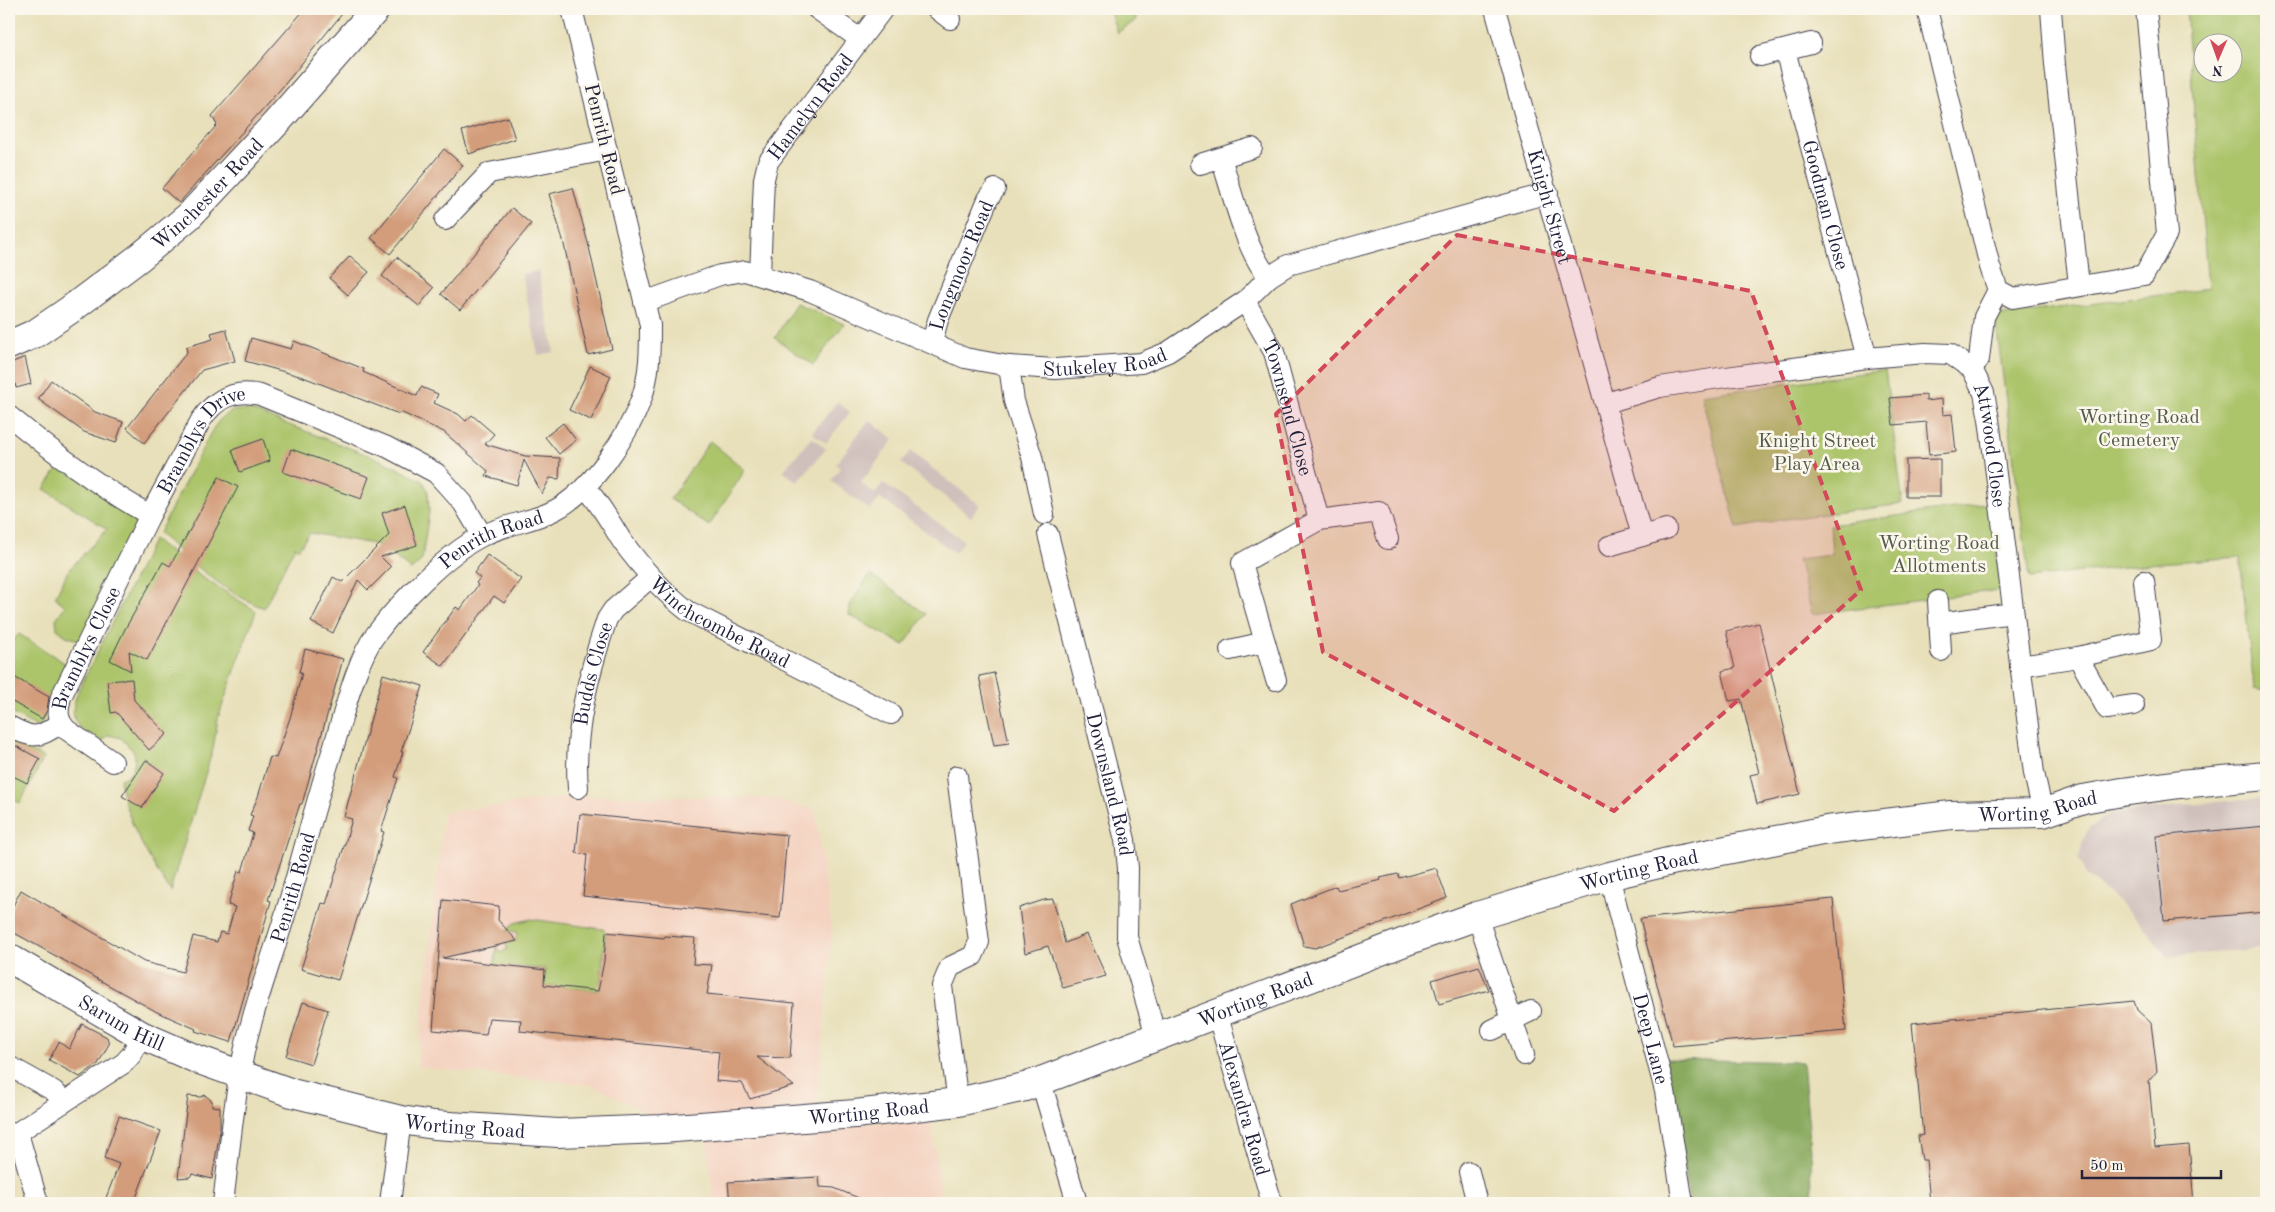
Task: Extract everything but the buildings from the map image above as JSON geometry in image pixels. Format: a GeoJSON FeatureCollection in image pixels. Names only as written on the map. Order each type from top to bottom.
{"type":"FeatureCollection","features":[{"type":"Feature","properties":{"kind":"street","name":"Winchester Road"},"geometry":{"type":"LineString","coordinates":[[9,345],[36,333],[71,309],[189,216],[277,122],[376,9]]}},
{"type":"Feature","properties":{"kind":"street","name":"Penrith Road"},"geometry":{"type":"LineString","coordinates":[[223,1203],[247,1038],[289,903],[320,789],[362,658],[374,636],[415,590],[458,551],[482,536],[553,511],[567,503],[585,487],[619,441],[642,396],[650,353],[650,325],[572,9]]}},
{"type":"Feature","properties":{"kind":"street"},"geometry":{"type":"LineString","coordinates":[[816,9],[860,39]]}},
{"type":"Feature","properties":{"kind":"street","name":"Hamelyn Road"},"geometry":{"type":"LineString","coordinates":[[760,274],[764,179],[768,162],[884,9]]}},
{"type":"Feature","properties":{"kind":"street","name":"Knight Street"},"geometry":{"type":"LineString","coordinates":[[1495,9],[1642,536]]}},
{"type":"Feature","properties":{"kind":"street"},"geometry":{"type":"LineString","coordinates":[[1927,9],[1990,267],[1998,290],[2013,298],[2078,285],[2144,275],[2167,234],[2146,9]]}},
{"type":"Feature","properties":{"kind":"street"},"geometry":{"type":"LineString","coordinates":[[2051,9],[2055,66],[2078,285]]}},
{"type":"Feature","properties":{"kind":"street"},"geometry":{"type":"LineString","coordinates":[[1760,56],[1811,43]]}},
{"type":"Feature","properties":{"kind":"street","name":"Goodman Close"},"geometry":{"type":"LineString","coordinates":[[1786,50],[1867,358]]}},
{"type":"Feature","properties":{"kind":"street"},"geometry":{"type":"LineString","coordinates":[[1200,164],[1252,148]]}},
{"type":"Feature","properties":{"kind":"street"},"geometry":{"type":"LineString","coordinates":[[445,220],[489,173],[607,150]]}},
{"type":"Feature","properties":{"kind":"street"},"geometry":{"type":"LineString","coordinates":[[1221,158],[1251,248],[1263,272],[1269,277]]}},
{"type":"Feature","properties":{"kind":"street","name":"Longmoor Road"},"geometry":{"type":"LineString","coordinates":[[932,342],[938,320],[988,199],[995,189]]}},
{"type":"Feature","properties":{"kind":"street","name":"Stukeley Road"},"geometry":{"type":"LineString","coordinates":[[644,302],[720,275],[745,270],[810,291],[932,342],[965,358],[1009,366],[1055,369],[1141,363],[1168,352],[1245,301],[1269,277],[1288,265],[1548,194]]}},
{"type":"Feature","properties":{"kind":"street","name":"Attwood Close"},"geometry":{"type":"LineString","coordinates":[[1998,290],[1984,317],[1979,359],[1972,369],[1984,393],[1989,419],[2034,774],[2043,813]]}},
{"type":"Feature","properties":{"kind":"street","name":"Townsend Close"},"geometry":{"type":"LineString","coordinates":[[1245,301],[1274,352],[1319,520]]}},
{"type":"Feature","properties":{"kind":"street"},"geometry":{"type":"LineString","coordinates":[[1606,403],[1660,388],[1867,358],[1925,353],[1950,354],[1972,369]]}},
{"type":"Feature","properties":{"kind":"street"},"geometry":{"type":"LineString","coordinates":[[1009,366],[1014,401],[1032,457],[1044,514]]}},
{"type":"Feature","properties":{"kind":"street","name":"Bramblys Drive"},"geometry":{"type":"LineString","coordinates":[[9,416],[48,448],[150,515],[208,409],[224,397],[236,393],[247,392],[260,395],[386,447],[436,473],[463,503],[482,536]]}},
{"type":"Feature","properties":{"kind":"street","name":"Winchcombe Road"},"geometry":{"type":"LineString","coordinates":[[585,487],[598,502],[635,558],[665,594],[688,611],[891,714]]}},
{"type":"Feature","properties":{"kind":"street"},"geometry":{"type":"LineString","coordinates":[[1276,680],[1242,563],[1319,520],[1380,512],[1388,539]]}},
{"type":"Feature","properties":{"kind":"street","name":"Bramblys Close"},"geometry":{"type":"LineString","coordinates":[[113,762],[61,724],[58,712],[61,696],[150,515]]}},
{"type":"Feature","properties":{"kind":"street"},"geometry":{"type":"LineString","coordinates":[[1609,546],[1666,529]]}},
{"type":"Feature","properties":{"kind":"street","name":"Downsland Road"},"geometry":{"type":"LineString","coordinates":[[1048,534],[1125,840],[1128,868],[1127,937],[1156,1036]]}},
{"type":"Feature","properties":{"kind":"street","name":"Budds Close"},"geometry":{"type":"LineString","coordinates":[[578,788],[578,762],[583,710],[607,619],[613,610],[651,577]]}},
{"type":"Feature","properties":{"kind":"street"},"geometry":{"type":"LineString","coordinates":[[2020,666],[2078,657],[2151,640],[2144,581]]}},
{"type":"Feature","properties":{"kind":"street"},"geometry":{"type":"LineString","coordinates":[[1938,601],[1941,652]]}},
{"type":"Feature","properties":{"kind":"street"},"geometry":{"type":"LineString","coordinates":[[1940,623],[2013,613]]}},
{"type":"Feature","properties":{"kind":"street"},"geometry":{"type":"LineString","coordinates":[[1230,650],[1265,642]]}},
{"type":"Feature","properties":{"kind":"street"},"geometry":{"type":"LineString","coordinates":[[2078,657],[2107,709],[2134,705]]}},
{"type":"Feature","properties":{"kind":"street"},"geometry":{"type":"LineString","coordinates":[[9,726],[27,736],[42,736],[61,724]]}},
{"type":"Feature","properties":{"kind":"street"},"geometry":{"type":"LineString","coordinates":[[957,776],[979,942],[973,956],[950,967],[942,986],[958,1102]]}},
{"type":"Feature","properties":{"kind":"street","name":"Worting Road"},"geometry":{"type":"LineString","coordinates":[[240,1076],[292,1093],[401,1120],[506,1131],[558,1133],[726,1124],[855,1114],[958,1102],[1040,1082],[1156,1036],[1477,916],[1609,876],[1676,860],[1827,830],[1951,815],[2043,813],[2083,799],[2122,792],[2180,784],[2266,776]]}},
{"type":"Feature","properties":{"kind":"street","name":"Deep Lane"},"geometry":{"type":"LineString","coordinates":[[1609,876],[1665,1090],[1683,1203]]}},
{"type":"Feature","properties":{"kind":"street"},"geometry":{"type":"LineString","coordinates":[[1477,916],[1524,1055]]}},
{"type":"Feature","properties":{"kind":"street","name":"Sarum Hill"},"geometry":{"type":"LineString","coordinates":[[9,958],[141,1035],[240,1076]]}},
{"type":"Feature","properties":{"kind":"street"},"geometry":{"type":"LineString","coordinates":[[1492,1030],[1531,1011]]}},
{"type":"Feature","properties":{"kind":"street","name":"Alexandra Road"},"geometry":{"type":"LineString","coordinates":[[1217,1013],[1272,1203]]}},
{"type":"Feature","properties":{"kind":"street"},"geometry":{"type":"LineString","coordinates":[[38,1203],[13,1136],[106,1077],[124,1063],[132,1054],[141,1035]]}},
{"type":"Feature","properties":{"kind":"street"},"geometry":{"type":"LineString","coordinates":[[9,1066],[54,1091],[64,1102]]}},
{"type":"Feature","properties":{"kind":"street"},"geometry":{"type":"LineString","coordinates":[[1040,1082],[1077,1203]]}},
{"type":"Feature","properties":{"kind":"street"},"geometry":{"type":"LineString","coordinates":[[390,1203],[401,1120]]}},
{"type":"Feature","properties":{"kind":"street"},"geometry":{"type":"LineString","coordinates":[[1469,1172],[1477,1203]]}},
{"type":"Feature","properties":{"kind":"highlighted area"},"geometry":{"type":"Polygon","coordinates":[[[1457,235],[1751,291],[1861,590],[1614,811],[1323,652],[1276,414],[1457,235]]]}},
{"type":"Feature","properties":{"kind":"shaded area"},"geometry":{"type":"Polygon","coordinates":[[[538,271],[554,352],[538,355],[522,274],[538,271]]]}},
{"type":"Feature","properties":{"kind":"shaded area"},"geometry":{"type":"Polygon","coordinates":[[[837,402],[850,412],[826,443],[812,433],[837,402]]]}},
{"type":"Feature","properties":{"kind":"shaded area"},"geometry":{"type":"Polygon","coordinates":[[[869,420],[894,439],[861,483],[875,494],[883,483],[964,541],[955,553],[880,498],[870,510],[831,481],[840,468],[836,464],[869,420]]]}},
{"type":"Feature","properties":{"kind":"shaded area"},"geometry":{"type":"Polygon","coordinates":[[[812,437],[826,449],[797,482],[783,471],[812,437]]]}},
{"type":"Feature","properties":{"kind":"shaded area"},"geometry":{"type":"Polygon","coordinates":[[[910,451],[980,505],[971,517],[901,463],[910,451]]]}},
{"type":"Feature","properties":{"kind":"shaded area"},"geometry":{"type":"Polygon","coordinates":[[[577,796],[773,798],[815,809],[832,931],[815,1126],[931,1119],[942,1203],[714,1203],[707,1144],[592,1085],[417,1067],[444,812],[577,796]]]}},
{"type":"Feature","properties":{"kind":"shaded area"},"geometry":{"type":"Polygon","coordinates":[[[2266,797],[2266,948],[2167,957],[2142,925],[2120,903],[2086,875],[2079,859],[2083,840],[2089,828],[2112,813],[2266,797]]]}},
{"type":"Feature","properties":{"kind":"green space"},"geometry":{"type":"Polygon","coordinates":[[[1109,9],[1139,9],[1135,21],[1117,33],[1109,9]]]}},
{"type":"Feature","properties":{"kind":"green space","name":"Worting Road Cemetery"},"geometry":{"type":"Polygon","coordinates":[[[2186,9],[2266,9],[2266,691],[2254,689],[2240,557],[2159,563],[2029,578],[1995,316],[2208,289],[2186,9]]]}},
{"type":"Feature","properties":{"kind":"green space"},"geometry":{"type":"Polygon","coordinates":[[[796,303],[844,324],[813,365],[775,338],[796,303]]]}},
{"type":"Feature","properties":{"kind":"green space","name":"Knight Street Play Area"},"geometry":{"type":"Polygon","coordinates":[[[1885,370],[1903,504],[1786,519],[1737,528],[1701,395],[1885,370]]]}},
{"type":"Feature","properties":{"kind":"green space"},"geometry":{"type":"Polygon","coordinates":[[[236,410],[250,410],[381,460],[423,481],[428,491],[429,511],[422,560],[411,570],[380,545],[310,533],[298,549],[295,546],[264,608],[236,594],[195,565],[159,533],[218,422],[224,416],[236,410]]]}},
{"type":"Feature","properties":{"kind":"green space"},"geometry":{"type":"Polygon","coordinates":[[[710,441],[745,470],[709,526],[670,499],[710,441]]]}},
{"type":"Feature","properties":{"kind":"green space"},"geometry":{"type":"Polygon","coordinates":[[[60,465],[133,516],[136,526],[81,641],[66,636],[57,629],[56,619],[65,606],[55,597],[68,571],[107,529],[44,489],[60,465]]]}},
{"type":"Feature","properties":{"kind":"green space","name":"Worting Road Allotments"},"geometry":{"type":"Polygon","coordinates":[[[1991,503],[2001,590],[1812,614],[1798,559],[1832,555],[1830,525],[1991,503]]]}},
{"type":"Feature","properties":{"kind":"green space"},"geometry":{"type":"Polygon","coordinates":[[[154,539],[200,576],[256,611],[218,718],[213,749],[170,891],[139,838],[123,794],[120,779],[128,775],[133,769],[135,761],[134,752],[121,738],[109,735],[100,743],[79,727],[74,715],[75,699],[79,689],[154,539]]]}},
{"type":"Feature","properties":{"kind":"green space"},"geometry":{"type":"Polygon","coordinates":[[[870,574],[926,614],[904,645],[849,615],[850,605],[870,574]]]}},
{"type":"Feature","properties":{"kind":"green space"},"geometry":{"type":"Polygon","coordinates":[[[19,634],[71,667],[39,728],[9,712],[9,645],[19,634]]]}},
{"type":"Feature","properties":{"kind":"green space"},"geometry":{"type":"Polygon","coordinates":[[[9,739],[44,758],[20,803],[9,797],[9,739]]]}},
{"type":"Feature","properties":{"kind":"green space"},"geometry":{"type":"Polygon","coordinates":[[[531,919],[603,929],[606,932],[600,983],[618,993],[544,985],[545,969],[509,966],[507,983],[493,973],[497,946],[501,953],[507,949],[505,940],[516,941],[517,932],[507,931],[514,923],[531,919]]]}},
{"type":"Feature","properties":{"kind":"green space"},"geometry":{"type":"Polygon","coordinates":[[[1664,1059],[1803,1062],[1811,1151],[1812,1191],[1821,1203],[1690,1203],[1664,1059]]]}}]}
